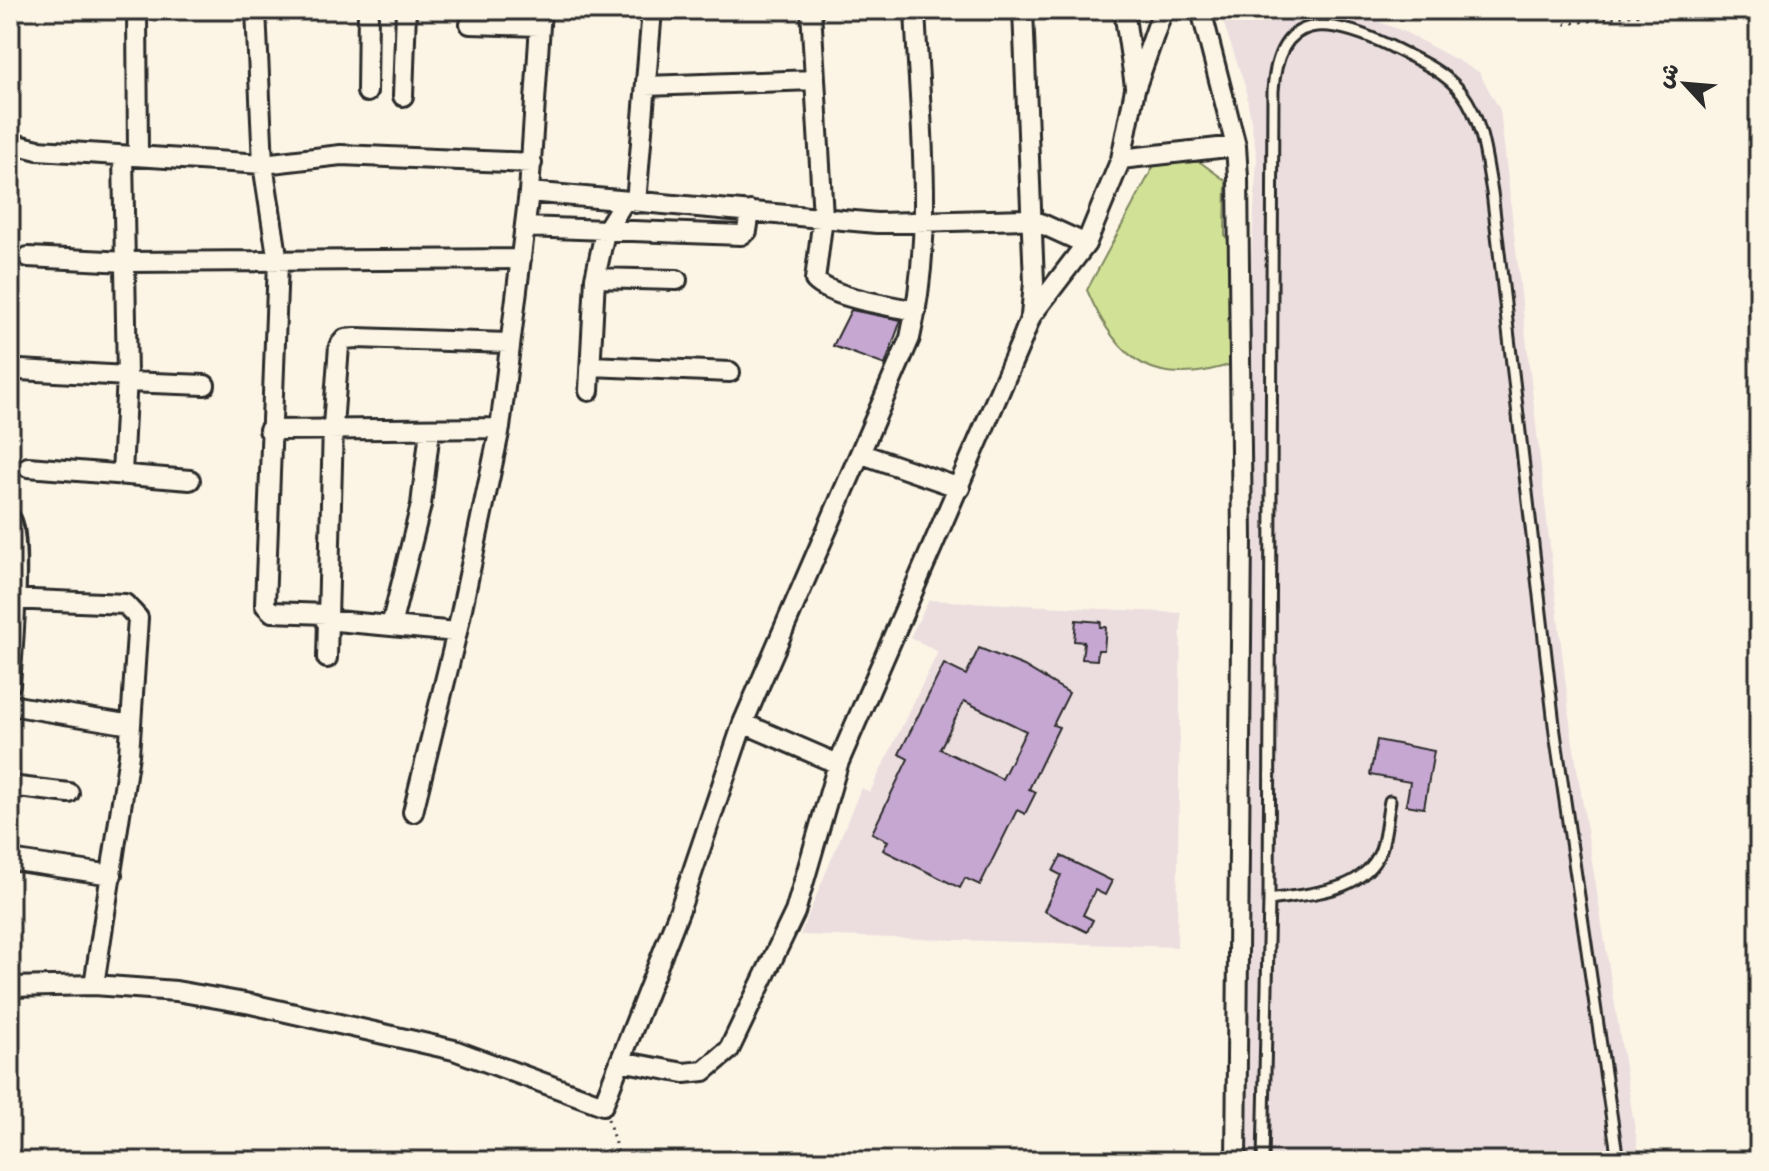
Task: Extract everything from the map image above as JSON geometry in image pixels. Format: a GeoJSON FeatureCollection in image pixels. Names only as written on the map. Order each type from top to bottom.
{"type":"FeatureCollection","features":[{"type":"Feature","properties":{"kind":"street"},"geometry":{"type":"LineString","coordinates":[[122,473],[137,10]]}},
{"type":"Feature","properties":{"kind":"street"},"geometry":{"type":"LineString","coordinates":[[256,10],[263,164],[278,262],[269,430],[265,605],[272,612],[457,632]]}},
{"type":"Feature","properties":{"kind":"street"},"geometry":{"type":"LineString","coordinates":[[367,92],[368,10]]}},
{"type":"Feature","properties":{"kind":"street"},"geometry":{"type":"LineString","coordinates":[[403,96],[406,10]]}},
{"type":"Feature","properties":{"kind":"street"},"geometry":{"type":"LineString","coordinates":[[589,391],[595,278],[605,232],[630,203],[646,86],[652,10]]}},
{"type":"Feature","properties":{"kind":"street"},"geometry":{"type":"LineString","coordinates":[[811,10],[823,217],[814,275],[821,286],[916,311]]}},
{"type":"Feature","properties":{"kind":"street"},"geometry":{"type":"LineString","coordinates":[[10,987],[94,985],[191,993],[394,1034],[454,1050],[603,1105],[680,909],[743,723],[902,363],[923,279],[926,225],[915,10]]}},
{"type":"Feature","properties":{"kind":"street"},"geometry":{"type":"LineString","coordinates":[[1023,10],[1034,282],[1031,316]]}},
{"type":"Feature","properties":{"kind":"street"},"geometry":{"type":"LineString","coordinates":[[1124,10],[1135,89]]}},
{"type":"Feature","properties":{"kind":"street"},"geometry":{"type":"LineString","coordinates":[[620,1061],[684,1073],[704,1071],[729,1050],[795,912],[838,764],[960,488],[1031,316],[1086,244],[1121,159],[1135,89],[1163,10]]}},
{"type":"Feature","properties":{"kind":"street"},"geometry":{"type":"LineString","coordinates":[[1201,10],[1236,146],[1242,539],[1236,1161]]}},
{"type":"Feature","properties":{"kind":"street"},"geometry":{"type":"LineString","coordinates":[[413,812],[457,632],[500,428],[532,163],[540,18],[470,24]]}},
{"type":"Feature","properties":{"kind":"street"},"geometry":{"type":"LineString","coordinates":[[646,86],[813,80]]}},
{"type":"Feature","properties":{"kind":"street"},"geometry":{"type":"LineString","coordinates":[[10,143],[38,150],[263,164],[341,155],[532,163]]}},
{"type":"Feature","properties":{"kind":"street"},"geometry":{"type":"LineString","coordinates":[[1121,159],[1236,146]]}},
{"type":"Feature","properties":{"kind":"street"},"geometry":{"type":"LineString","coordinates":[[529,192],[630,203],[926,225],[1031,219],[1086,244]]}},
{"type":"Feature","properties":{"kind":"street"},"geometry":{"type":"LineString","coordinates":[[525,227],[741,235],[747,231],[750,211]]}},
{"type":"Feature","properties":{"kind":"street"},"geometry":{"type":"LineString","coordinates":[[28,257],[127,262],[521,259]]}},
{"type":"Feature","properties":{"kind":"street"},"geometry":{"type":"LineString","coordinates":[[595,278],[677,280]]}},
{"type":"Feature","properties":{"kind":"street"},"geometry":{"type":"LineString","coordinates":[[327,658],[333,426],[339,346],[345,339],[508,343]]}},
{"type":"Feature","properties":{"kind":"street"},"geometry":{"type":"LineString","coordinates":[[591,366],[730,372]]}},
{"type":"Feature","properties":{"kind":"street"},"geometry":{"type":"LineString","coordinates":[[20,370],[205,385]]}},
{"type":"Feature","properties":{"kind":"street"},"geometry":{"type":"LineString","coordinates":[[269,430],[333,426],[430,430],[500,428]]}},
{"type":"Feature","properties":{"kind":"street"},"geometry":{"type":"LineString","coordinates":[[391,626],[421,505],[430,430]]}},
{"type":"Feature","properties":{"kind":"street"},"geometry":{"type":"LineString","coordinates":[[862,454],[960,488]]}},
{"type":"Feature","properties":{"kind":"street"},"geometry":{"type":"LineString","coordinates":[[28,467],[190,480]]}},
{"type":"Feature","properties":{"kind":"street"},"geometry":{"type":"LineString","coordinates":[[10,518],[16,526],[10,684]]}},
{"type":"Feature","properties":{"kind":"street"},"geometry":{"type":"LineString","coordinates":[[12,599],[125,604],[138,618],[131,725],[94,985]]}},
{"type":"Feature","properties":{"kind":"street"},"geometry":{"type":"LineString","coordinates":[[10,705],[131,725]]}},
{"type":"Feature","properties":{"kind":"street"},"geometry":{"type":"LineString","coordinates":[[743,723],[838,764]]}},
{"type":"Feature","properties":{"kind":"street"},"geometry":{"type":"LineString","coordinates":[[10,786],[69,793]]}},
{"type":"Feature","properties":{"kind":"street"},"geometry":{"type":"LineString","coordinates":[[10,860],[112,875]]}},
{"type":"Feature","properties":{"kind":"lane"},"geometry":{"type":"LineString","coordinates":[[1263,1161],[1269,900],[1273,91],[1275,66],[1283,45],[1301,30],[1322,23],[1345,27],[1386,44],[1446,77],[1462,94],[1482,137],[1492,192],[1555,733],[1618,1161]]}},
{"type":"Feature","properties":{"kind":"lane"},"geometry":{"type":"LineString","coordinates":[[1269,900],[1347,886],[1363,876],[1375,863],[1382,846],[1390,801]]}},
{"type":"Feature","properties":{"kind":"path"},"geometry":{"type":"LineString","coordinates":[[1565,24],[1673,10]]}},
{"type":"Feature","properties":{"kind":"path"},"geometry":{"type":"LineString","coordinates":[[603,1105],[620,1161]]}},
{"type":"Feature","properties":{"kind":"shaded area"},"geometry":{"type":"Polygon","coordinates":[[[1219,10],[1351,11],[1403,31],[1479,72],[1500,110],[1571,730],[1640,1161],[1244,1161],[1251,261],[1257,158],[1245,86],[1219,10]]]}},
{"type":"Feature","properties":{"kind":"shaded area"},"geometry":{"type":"Polygon","coordinates":[[[929,600],[1181,613],[1177,947],[800,935],[861,788],[870,792],[938,652],[910,637],[929,600]]]}},
{"type":"Feature","properties":{"kind":"green space"},"geometry":{"type":"Polygon","coordinates":[[[1156,162],[1200,162],[1226,181],[1225,236],[1235,246],[1235,363],[1207,371],[1183,373],[1162,371],[1143,364],[1112,336],[1087,290],[1156,162]]]}},
{"type":"Feature","properties":{"kind":"building"},"geometry":{"type":"Polygon","coordinates":[[[851,310],[901,320],[885,365],[833,346],[851,310]]]}},
{"type":"Feature","properties":{"kind":"building"},"geometry":{"type":"Polygon","coordinates":[[[1076,620],[1101,622],[1100,627],[1106,627],[1104,650],[1098,650],[1097,660],[1082,659],[1084,642],[1074,641],[1076,620]]]}},
{"type":"Feature","properties":{"kind":"building"},"geometry":{"type":"Polygon","coordinates":[[[979,648],[1024,666],[1069,693],[1053,725],[1059,727],[1029,789],[1036,792],[1025,814],[1017,810],[980,885],[965,878],[960,888],[883,850],[888,841],[872,833],[908,759],[899,754],[944,664],[966,675],[979,648]],[[964,701],[940,749],[1002,779],[1026,731],[964,701]]]}},
{"type":"Feature","properties":{"kind":"building"},"geometry":{"type":"Polygon","coordinates":[[[1377,740],[1434,751],[1424,808],[1406,805],[1410,782],[1370,775],[1377,740]]]}},
{"type":"Feature","properties":{"kind":"building"},"geometry":{"type":"Polygon","coordinates":[[[1061,856],[1112,881],[1105,895],[1095,890],[1083,915],[1093,920],[1087,932],[1044,911],[1061,875],[1053,871],[1061,856]]]}}]}
